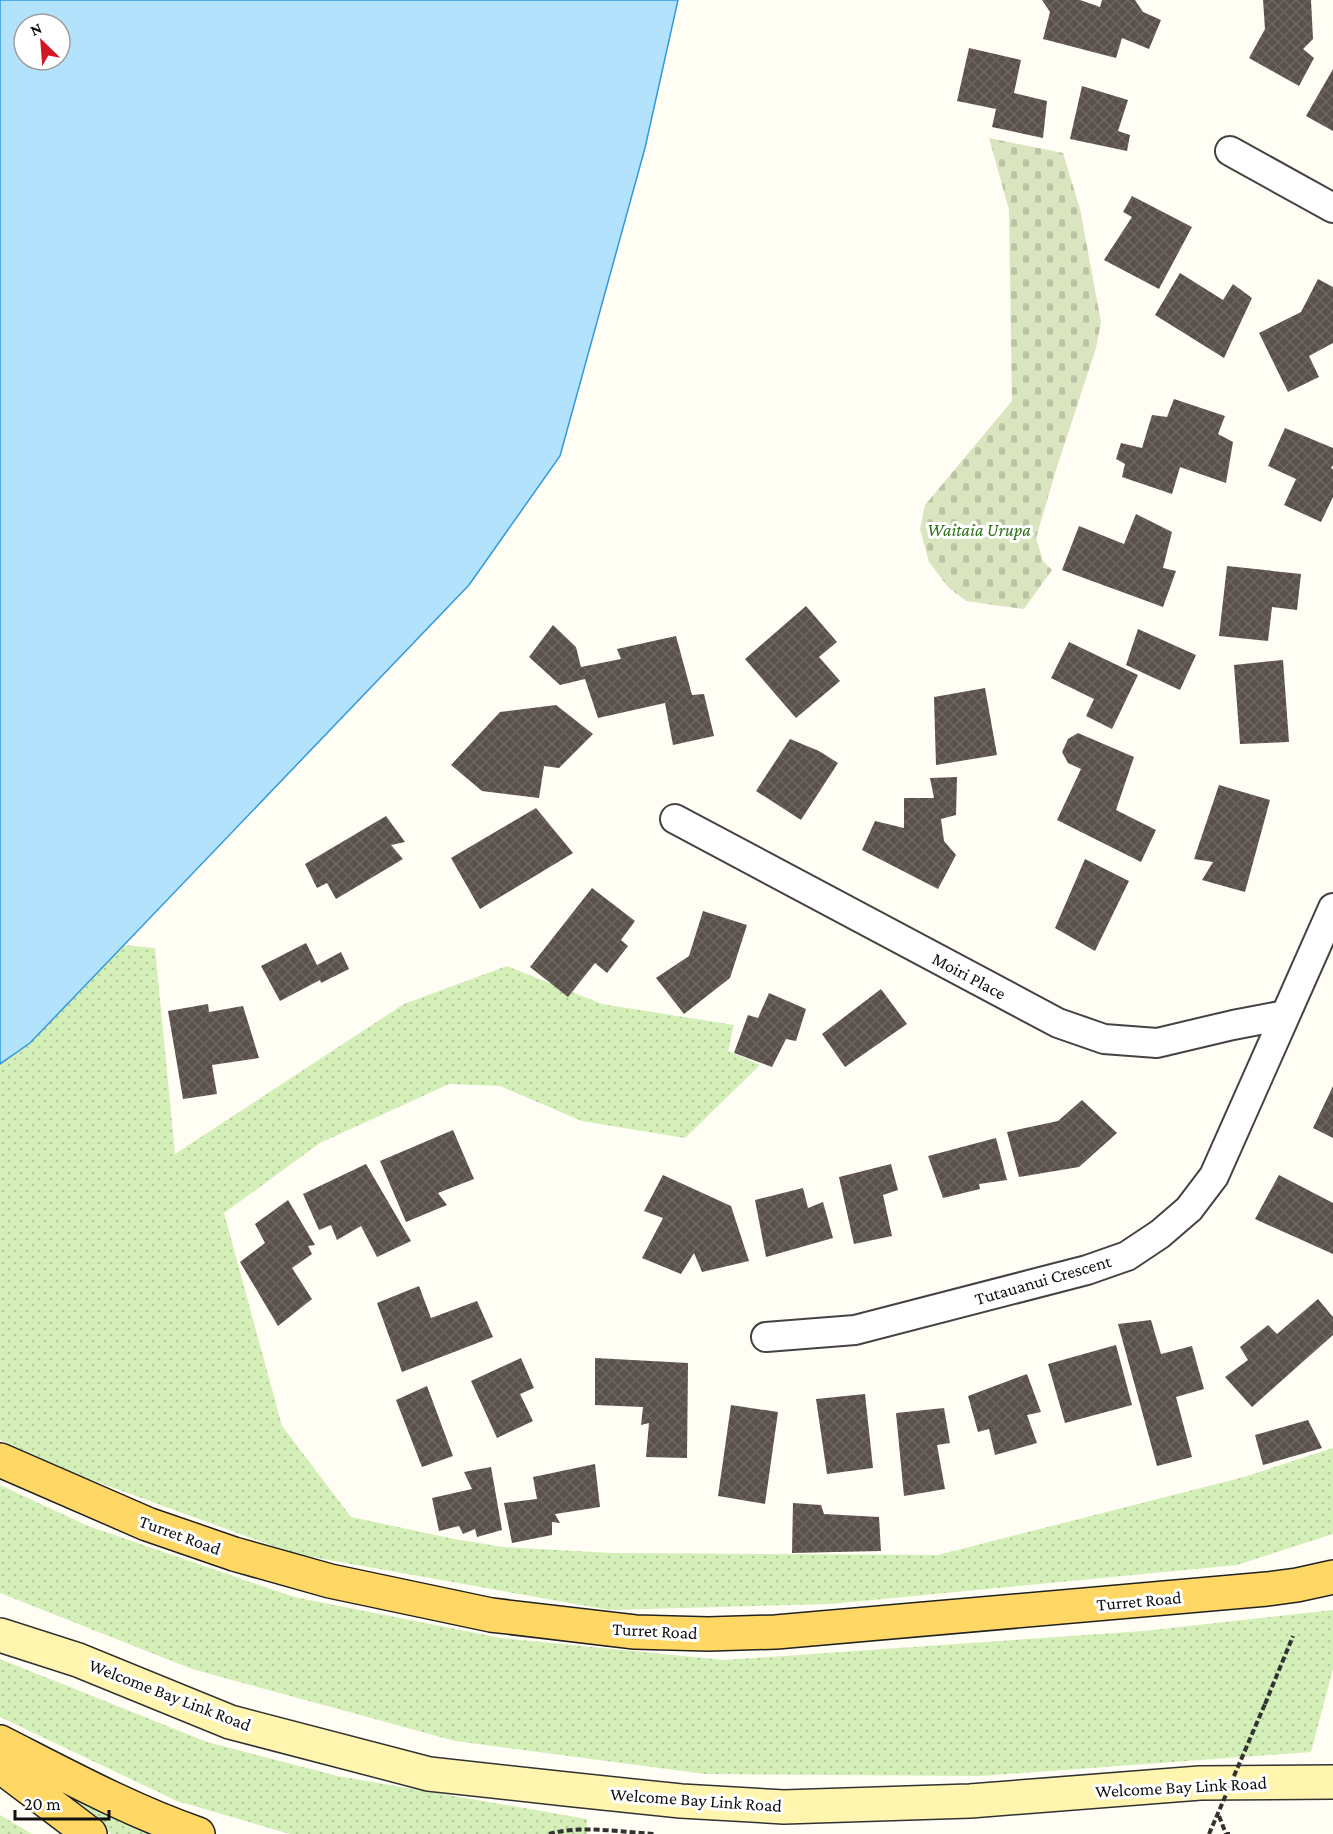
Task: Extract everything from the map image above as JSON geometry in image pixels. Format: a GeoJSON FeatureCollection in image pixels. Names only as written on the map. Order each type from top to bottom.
{"type":"FeatureCollection","features":[{"type":"Feature","properties":{"kind":"main road","name":"Turret Road"},"geometry":{"type":"LineString","coordinates":[[0,1460],[147,1524],[234,1554],[330,1581],[491,1615],[635,1632],[708,1634],[776,1632],[1267,1589],[1333,1577]]}},
{"type":"Feature","properties":{"kind":"main road","name":"Welcome Bay Link Road"},"geometry":{"type":"LineString","coordinates":[[0,1610],[78,1660]]}},
{"type":"Feature","properties":{"kind":"main road","name":"Welcome Bay Link Road"},"geometry":{"type":"LineString","coordinates":[[0,1635],[78,1660],[230,1722],[429,1774],[681,1801],[784,1807],[874,1806],[970,1801],[1200,1783],[1333,1782]]}},
{"type":"Feature","properties":{"kind":"main road"},"geometry":{"type":"LineString","coordinates":[[0,1742],[88,1787],[198,1834]]}},
{"type":"Feature","properties":{"kind":"main road"},"geometry":{"type":"LineString","coordinates":[[0,1766],[90,1834]]}},
{"type":"Feature","properties":{"kind":"street"},"geometry":{"type":"LineString","coordinates":[[1230,150],[1333,208]]}},
{"type":"Feature","properties":{"kind":"street","name":"Moiri Place"},"geometry":{"type":"LineString","coordinates":[[675,819],[1058,1023],[1104,1039],[1157,1043],[1285,1015]]}},
{"type":"Feature","properties":{"kind":"street","name":"Tutauanui Crescent"},"geometry":{"type":"LineString","coordinates":[[766,1337],[855,1330],[1088,1270],[1126,1256],[1160,1234],[1189,1209],[1214,1176],[1333,908]]}},
{"type":"Feature","properties":{"kind":"path"},"geometry":{"type":"LineString","coordinates":[[1209,1834],[1293,1636]]}},
{"type":"Feature","properties":{"kind":"path"},"geometry":{"type":"LineString","coordinates":[[1219,1815],[1226,1833],[1230,1834]]}},
{"type":"Feature","properties":{"kind":"path"},"geometry":{"type":"LineString","coordinates":[[549,1834],[596,1830],[654,1834]]}},
{"type":"Feature","properties":{"kind":"green space","name":"Waitaia Urupa"},"geometry":{"type":"Polygon","coordinates":[[[989,138],[1063,153],[1080,209],[1101,322],[1096,348],[1036,538],[1043,561],[1052,570],[1024,609],[966,601],[948,587],[929,562],[920,529],[925,505],[1012,401],[1009,210],[989,138]]]}},
{"type":"Feature","properties":{"kind":"green space"},"geometry":{"type":"Polygon","coordinates":[[[124,945],[155,948],[175,1154],[404,1004],[507,966],[602,1004],[734,1025],[728,1051],[760,1065],[685,1138],[582,1121],[500,1086],[449,1084],[320,1143],[224,1213],[282,1426],[351,1517],[503,1547],[612,1553],[938,1555],[1244,1477],[1333,1448],[1333,1534],[1237,1565],[831,1604],[609,1610],[295,1554],[59,1468],[0,1440],[0,1064],[30,1043],[124,945]]]}},
{"type":"Feature","properties":{"kind":"green space"},"geometry":{"type":"Polygon","coordinates":[[[0,1485],[88,1526],[294,1597],[501,1638],[724,1660],[1144,1631],[1333,1610],[1333,1669],[1311,1752],[981,1776],[705,1774],[455,1741],[192,1669],[0,1593],[0,1485]]]}},
{"type":"Feature","properties":{"kind":"green space"},"geometry":{"type":"Polygon","coordinates":[[[0,1659],[207,1742],[338,1776],[587,1819],[587,1834],[290,1834],[177,1801],[0,1717],[0,1659]]]}},
{"type":"Feature","properties":{"kind":"green space"},"geometry":{"type":"Polygon","coordinates":[[[45,1779],[157,1834],[111,1834],[45,1779]]]}},
{"type":"Feature","properties":{"kind":"green space"},"geometry":{"type":"Polygon","coordinates":[[[0,1815],[32,1834],[0,1834],[0,1815]]]}},
{"type":"Feature","properties":{"kind":"water"},"geometry":{"type":"Polygon","coordinates":[[[0,0],[678,0],[645,148],[560,456],[469,585],[30,1043],[0,1064],[0,0]]]}},
{"type":"Feature","properties":{"kind":"building"},"geometry":{"type":"Polygon","coordinates":[[[1042,0],[1080,0],[1100,7],[1102,0],[1135,0],[1143,12],[1161,20],[1149,49],[1122,38],[1116,58],[1043,39],[1050,12],[1042,0]]]}},
{"type":"Feature","properties":{"kind":"building"},"geometry":{"type":"Polygon","coordinates":[[[1263,0],[1311,0],[1313,39],[1303,49],[1314,58],[1299,86],[1249,58],[1265,29],[1263,0]]]}},
{"type":"Feature","properties":{"kind":"building"},"geometry":{"type":"Polygon","coordinates":[[[969,48],[1021,60],[1014,93],[1047,101],[1043,138],[992,127],[996,109],[957,101],[969,48]]]}},
{"type":"Feature","properties":{"kind":"building"},"geometry":{"type":"Polygon","coordinates":[[[1333,69],[1333,131],[1306,116],[1333,69]]]}},
{"type":"Feature","properties":{"kind":"building"},"geometry":{"type":"Polygon","coordinates":[[[1082,86],[1128,100],[1118,131],[1130,135],[1127,151],[1070,139],[1082,86]]]}},
{"type":"Feature","properties":{"kind":"building"},"geometry":{"type":"Polygon","coordinates":[[[1132,196],[1192,227],[1159,289],[1104,260],[1132,217],[1123,212],[1132,196]]]}},
{"type":"Feature","properties":{"kind":"building"},"geometry":{"type":"Polygon","coordinates":[[[1180,273],[1223,300],[1233,284],[1252,298],[1224,358],[1155,315],[1180,273]]]}},
{"type":"Feature","properties":{"kind":"building"},"geometry":{"type":"Polygon","coordinates":[[[1318,279],[1333,287],[1333,343],[1309,356],[1319,377],[1288,392],[1259,333],[1301,312],[1318,279]]]}},
{"type":"Feature","properties":{"kind":"building"},"geometry":{"type":"Polygon","coordinates":[[[1174,399],[1225,416],[1218,434],[1233,442],[1226,483],[1180,467],[1172,494],[1122,477],[1125,464],[1116,459],[1121,443],[1142,448],[1152,415],[1167,417],[1174,399]]]}},
{"type":"Feature","properties":{"kind":"building"},"geometry":{"type":"Polygon","coordinates":[[[1285,428],[1333,448],[1331,468],[1333,469],[1333,497],[1321,522],[1284,505],[1296,479],[1268,466],[1285,428]]]}},
{"type":"Feature","properties":{"kind":"building"},"geometry":{"type":"Polygon","coordinates":[[[1136,514],[1172,532],[1163,568],[1176,571],[1163,607],[1062,570],[1079,526],[1124,544],[1136,514]]]}},
{"type":"Feature","properties":{"kind":"building"},"geometry":{"type":"Polygon","coordinates":[[[1227,566],[1301,574],[1297,610],[1272,607],[1268,641],[1219,636],[1227,566]]]}},
{"type":"Feature","properties":{"kind":"building"},"geometry":{"type":"Polygon","coordinates":[[[806,606],[837,642],[819,657],[840,681],[796,718],[745,659],[806,606]]]}},
{"type":"Feature","properties":{"kind":"building"},"geometry":{"type":"Polygon","coordinates":[[[553,625],[576,647],[581,667],[621,659],[617,649],[676,636],[692,695],[704,694],[714,736],[673,745],[665,703],[598,718],[585,679],[560,685],[529,657],[553,625]]]}},
{"type":"Feature","properties":{"kind":"building"},"geometry":{"type":"Polygon","coordinates":[[[1138,629],[1196,655],[1180,690],[1126,665],[1138,629]]]}},
{"type":"Feature","properties":{"kind":"building"},"geometry":{"type":"Polygon","coordinates":[[[1069,642],[1138,675],[1112,729],[1086,716],[1094,699],[1051,678],[1069,642]]]}},
{"type":"Feature","properties":{"kind":"building"},"geometry":{"type":"Polygon","coordinates":[[[1283,660],[1289,742],[1240,744],[1234,665],[1283,660]]]}},
{"type":"Feature","properties":{"kind":"building"},"geometry":{"type":"Polygon","coordinates":[[[985,688],[997,755],[936,765],[934,697],[985,688]]]}},
{"type":"Feature","properties":{"kind":"building"},"geometry":{"type":"Polygon","coordinates":[[[556,705],[593,734],[559,768],[544,766],[539,798],[482,791],[451,765],[500,712],[556,705]]]}},
{"type":"Feature","properties":{"kind":"building"},"geometry":{"type":"Polygon","coordinates":[[[1078,733],[1134,757],[1116,810],[1156,830],[1141,862],[1057,820],[1081,769],[1068,763],[1062,752],[1068,739],[1078,733]]]}},
{"type":"Feature","properties":{"kind":"building"},"geometry":{"type":"Polygon","coordinates":[[[790,739],[819,751],[838,763],[801,820],[756,791],[790,739]]]}},
{"type":"Feature","properties":{"kind":"building"},"geometry":{"type":"Polygon","coordinates":[[[957,777],[956,815],[941,819],[944,841],[956,855],[938,889],[862,850],[875,821],[904,828],[904,798],[934,798],[930,778],[957,777]]]}},
{"type":"Feature","properties":{"kind":"building"},"geometry":{"type":"Polygon","coordinates":[[[1219,785],[1270,800],[1245,892],[1202,880],[1213,862],[1194,859],[1219,785]]]}},
{"type":"Feature","properties":{"kind":"building"},"geometry":{"type":"Polygon","coordinates":[[[536,808],[573,853],[480,909],[451,858],[536,808]]]}},
{"type":"Feature","properties":{"kind":"building"},"geometry":{"type":"Polygon","coordinates":[[[386,816],[405,842],[391,845],[403,859],[336,899],[327,883],[317,888],[305,864],[386,816]]]}},
{"type":"Feature","properties":{"kind":"building"},"geometry":{"type":"Polygon","coordinates":[[[1085,859],[1129,881],[1095,951],[1055,928],[1085,859]]]}},
{"type":"Feature","properties":{"kind":"building"},"geometry":{"type":"Polygon","coordinates":[[[592,888],[635,921],[621,940],[628,946],[607,973],[595,963],[568,997],[530,967],[592,888]]]}},
{"type":"Feature","properties":{"kind":"building"},"geometry":{"type":"Polygon","coordinates":[[[703,911],[747,925],[730,978],[684,1014],[656,978],[689,956],[703,911]]]}},
{"type":"Feature","properties":{"kind":"building"},"geometry":{"type":"Polygon","coordinates":[[[306,943],[317,965],[341,952],[349,969],[321,983],[320,980],[280,1001],[261,966],[306,943]]]}},
{"type":"Feature","properties":{"kind":"building"},"geometry":{"type":"Polygon","coordinates":[[[881,989],[907,1024],[845,1067],[822,1034],[881,989]]]}},
{"type":"Feature","properties":{"kind":"building"},"geometry":{"type":"Polygon","coordinates":[[[769,993],[806,1009],[796,1041],[786,1039],[772,1067],[734,1053],[748,1015],[758,1018],[769,993]]]}},
{"type":"Feature","properties":{"kind":"building"},"geometry":{"type":"Polygon","coordinates":[[[208,1004],[209,1012],[243,1006],[259,1058],[212,1065],[217,1094],[183,1099],[168,1011],[208,1004]]]}},
{"type":"Feature","properties":{"kind":"building"},"geometry":{"type":"Polygon","coordinates":[[[1333,1086],[1333,1138],[1313,1128],[1333,1086]]]}},
{"type":"Feature","properties":{"kind":"building"},"geometry":{"type":"Polygon","coordinates":[[[1082,1100],[1117,1133],[1079,1167],[1019,1177],[1007,1132],[1058,1121],[1082,1100]]]}},
{"type":"Feature","properties":{"kind":"building"},"geometry":{"type":"Polygon","coordinates":[[[453,1130],[474,1179],[438,1193],[447,1205],[406,1222],[380,1161],[453,1130]]]}},
{"type":"Feature","properties":{"kind":"building"},"geometry":{"type":"Polygon","coordinates":[[[996,1138],[1007,1180],[979,1184],[980,1189],[943,1198],[928,1156],[996,1138]]]}},
{"type":"Feature","properties":{"kind":"building"},"geometry":{"type":"Polygon","coordinates":[[[366,1164],[411,1241],[377,1257],[361,1226],[337,1240],[331,1225],[319,1230],[303,1194],[366,1164]]]}},
{"type":"Feature","properties":{"kind":"building"},"geometry":{"type":"Polygon","coordinates":[[[891,1164],[898,1190],[883,1195],[892,1236],[854,1244],[839,1177],[891,1164]]]}},
{"type":"Feature","properties":{"kind":"building"},"geometry":{"type":"Polygon","coordinates":[[[663,1175],[731,1206],[749,1261],[702,1272],[694,1253],[681,1274],[642,1258],[663,1218],[644,1211],[663,1175]]]}},
{"type":"Feature","properties":{"kind":"building"},"geometry":{"type":"Polygon","coordinates":[[[1279,1175],[1333,1203],[1333,1254],[1255,1219],[1279,1175]]]}},
{"type":"Feature","properties":{"kind":"building"},"geometry":{"type":"Polygon","coordinates":[[[803,1188],[808,1208],[823,1202],[833,1238],[766,1257],[755,1200],[803,1188]]]}},
{"type":"Feature","properties":{"kind":"building"},"geometry":{"type":"Polygon","coordinates":[[[288,1200],[315,1245],[308,1246],[312,1254],[292,1268],[312,1299],[278,1326],[240,1262],[265,1243],[255,1224],[288,1200]]]}},
{"type":"Feature","properties":{"kind":"building"},"geometry":{"type":"Polygon","coordinates":[[[419,1286],[431,1318],[477,1301],[493,1337],[402,1372],[377,1303],[419,1286]]]}},
{"type":"Feature","properties":{"kind":"building"},"geometry":{"type":"Polygon","coordinates":[[[1318,1299],[1333,1317],[1333,1335],[1252,1407],[1225,1377],[1248,1360],[1240,1347],[1268,1325],[1277,1334],[1318,1299]]]}},
{"type":"Feature","properties":{"kind":"building"},"geometry":{"type":"Polygon","coordinates":[[[1151,1320],[1161,1354],[1192,1346],[1204,1389],[1176,1397],[1192,1457],[1157,1466],[1118,1324],[1151,1320]]]}},
{"type":"Feature","properties":{"kind":"building"},"geometry":{"type":"Polygon","coordinates":[[[1116,1345],[1132,1405],[1065,1423],[1048,1364],[1116,1345]]]}},
{"type":"Feature","properties":{"kind":"building"},"geometry":{"type":"Polygon","coordinates":[[[521,1358],[534,1388],[520,1394],[533,1421],[497,1438],[471,1381],[521,1358]]]}},
{"type":"Feature","properties":{"kind":"building"},"geometry":{"type":"Polygon","coordinates":[[[595,1358],[688,1363],[687,1458],[646,1457],[649,1423],[641,1425],[643,1407],[595,1405],[595,1358]]]}},
{"type":"Feature","properties":{"kind":"building"},"geometry":{"type":"Polygon","coordinates":[[[1027,1374],[1041,1412],[1027,1415],[1037,1443],[995,1455],[989,1429],[978,1432],[968,1396],[1027,1374]]]}},
{"type":"Feature","properties":{"kind":"building"},"geometry":{"type":"Polygon","coordinates":[[[427,1386],[453,1456],[422,1467],[396,1400],[427,1386]]]}},
{"type":"Feature","properties":{"kind":"building"},"geometry":{"type":"Polygon","coordinates":[[[865,1394],[873,1468],[827,1474],[816,1399],[865,1394]]]}},
{"type":"Feature","properties":{"kind":"building"},"geometry":{"type":"Polygon","coordinates":[[[731,1405],[778,1412],[765,1504],[718,1496],[731,1405]]]}},
{"type":"Feature","properties":{"kind":"building"},"geometry":{"type":"Polygon","coordinates":[[[944,1408],[950,1443],[937,1445],[945,1489],[904,1496],[896,1413],[944,1408]]]}},
{"type":"Feature","properties":{"kind":"building"},"geometry":{"type":"Polygon","coordinates":[[[1308,1420],[1322,1448],[1263,1465],[1255,1435],[1308,1420]]]}},
{"type":"Feature","properties":{"kind":"building"},"geometry":{"type":"Polygon","coordinates":[[[595,1464],[600,1507],[555,1514],[560,1523],[552,1522],[552,1535],[512,1543],[504,1503],[537,1499],[533,1477],[595,1464]]]}},
{"type":"Feature","properties":{"kind":"building"},"geometry":{"type":"Polygon","coordinates":[[[491,1467],[502,1530],[477,1537],[475,1529],[463,1534],[459,1526],[439,1531],[432,1498],[472,1489],[464,1472],[491,1467]]]}},
{"type":"Feature","properties":{"kind":"building"},"geometry":{"type":"Polygon","coordinates":[[[793,1503],[821,1505],[824,1514],[879,1517],[881,1551],[792,1553],[793,1503]]]}}]}
